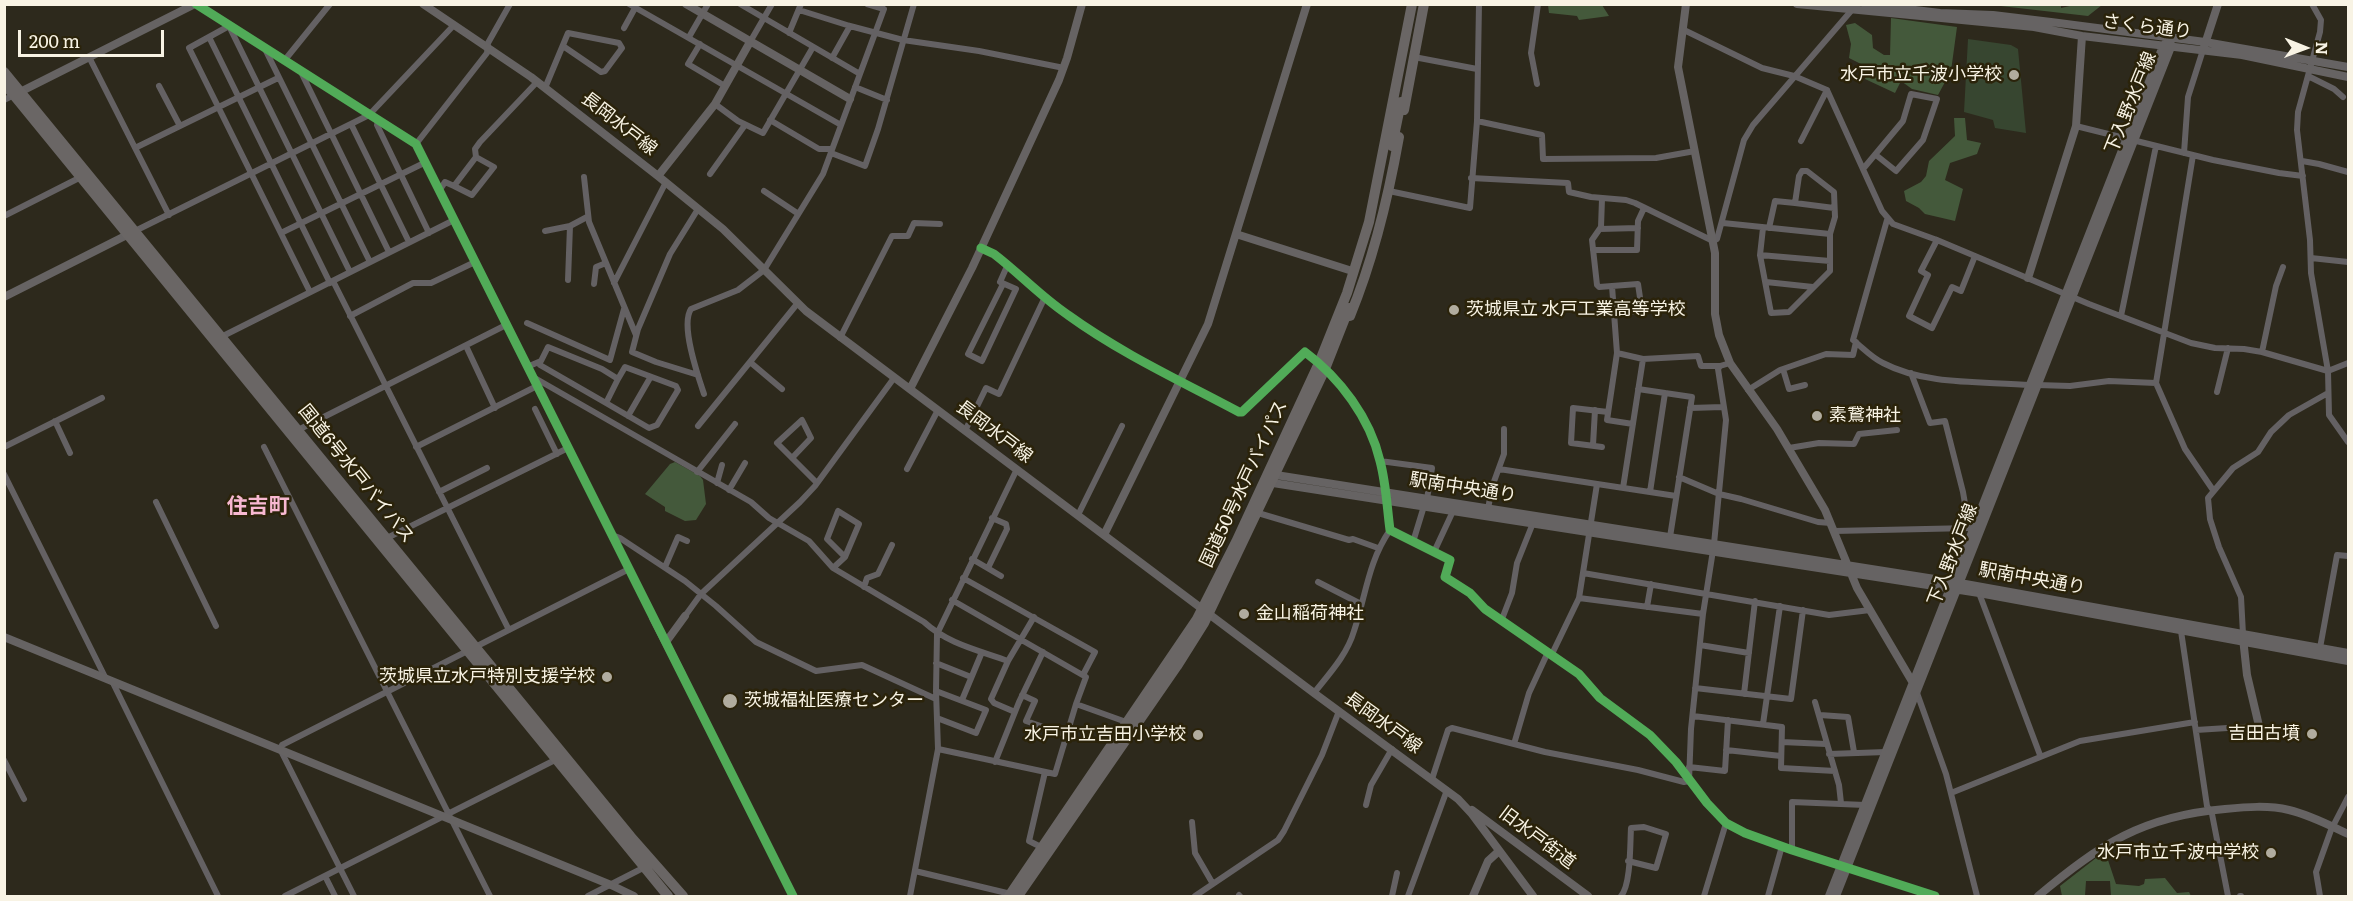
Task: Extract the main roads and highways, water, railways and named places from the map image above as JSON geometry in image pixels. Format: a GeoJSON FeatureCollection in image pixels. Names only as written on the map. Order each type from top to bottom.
{"type":"FeatureCollection","features":[{"type":"Feature","properties":{"kind":"highway"},"geometry":{"type":"LineString","coordinates":[[1334,338],[1366,211],[1407,4]]}},
{"type":"Feature","properties":{"kind":"highway","name":"国道50号水戸バイパス"},"geometry":{"type":"LineString","coordinates":[[1372,223],[1412,4]]}},
{"type":"Feature","properties":{"kind":"highway","name":"国道50号水戸バイパス"},"geometry":{"type":"LineString","coordinates":[[1206,612],[1272,478],[1334,338],[1372,223],[1419,4]]}},
{"type":"Feature","properties":{"kind":"highway"},"geometry":{"type":"LineString","coordinates":[[1334,338],[1359,296],[1369,268],[1389,191],[1424,4]]}},
{"type":"Feature","properties":{"kind":"highway","name":"国道6号水戸バイパス"},"geometry":{"type":"LineString","coordinates":[[4,72],[13,96],[221,336],[387,538],[557,759],[668,897]]}},
{"type":"Feature","properties":{"kind":"highway","name":"国道6号水戸バイパス"},"geometry":{"type":"LineString","coordinates":[[4,84],[131,233],[472,649],[683,897]]}},
{"type":"Feature","properties":{"kind":"highway","name":"国道50号水戸バイパス"},"geometry":{"type":"LineString","coordinates":[[1013,896],[1132,725],[1206,612],[1258,513],[1272,478]]}},
{"type":"Feature","properties":{"kind":"highway","name":"国道50号水戸バイパス"},"geometry":{"type":"LineString","coordinates":[[1013,896],[1043,848],[1132,725]]}},
{"type":"Feature","properties":{"kind":"place","name":"水戸市立千波小学校"},"geometry":{"type":"Point","coordinates":[2014,75]}},
{"type":"Feature","properties":{"kind":"place","name":"茨城県立 水戸工業高等学校"},"geometry":{"type":"Point","coordinates":[1454,310]}},
{"type":"Feature","properties":{"kind":"place","name":"素鵞神社"},"geometry":{"type":"Point","coordinates":[1817,416]}},
{"type":"Feature","properties":{"kind":"place","name":"金山稲荷神社"},"geometry":{"type":"Point","coordinates":[1244,614]}},
{"type":"Feature","properties":{"kind":"place","name":"茨城県立水戸特別支援学校"},"geometry":{"type":"Point","coordinates":[607,677]}},
{"type":"Feature","properties":{"kind":"place","name":"茨城福祉医療センター"},"geometry":{"type":"Point","coordinates":[730,701]}},
{"type":"Feature","properties":{"kind":"place","name":"吉田古墳"},"geometry":{"type":"Point","coordinates":[2312,734]}},
{"type":"Feature","properties":{"kind":"place","name":"水戸市立吉田小学校"},"geometry":{"type":"Point","coordinates":[1198,735]}},
{"type":"Feature","properties":{"kind":"place","name":"水戸市立千波中学校"},"geometry":{"type":"Point","coordinates":[2271,853]}},
{"type":"Feature","properties":{"kind":"district","name":"住吉町"},"geometry":{"type":"Point","coordinates":[258,507]}}]}
